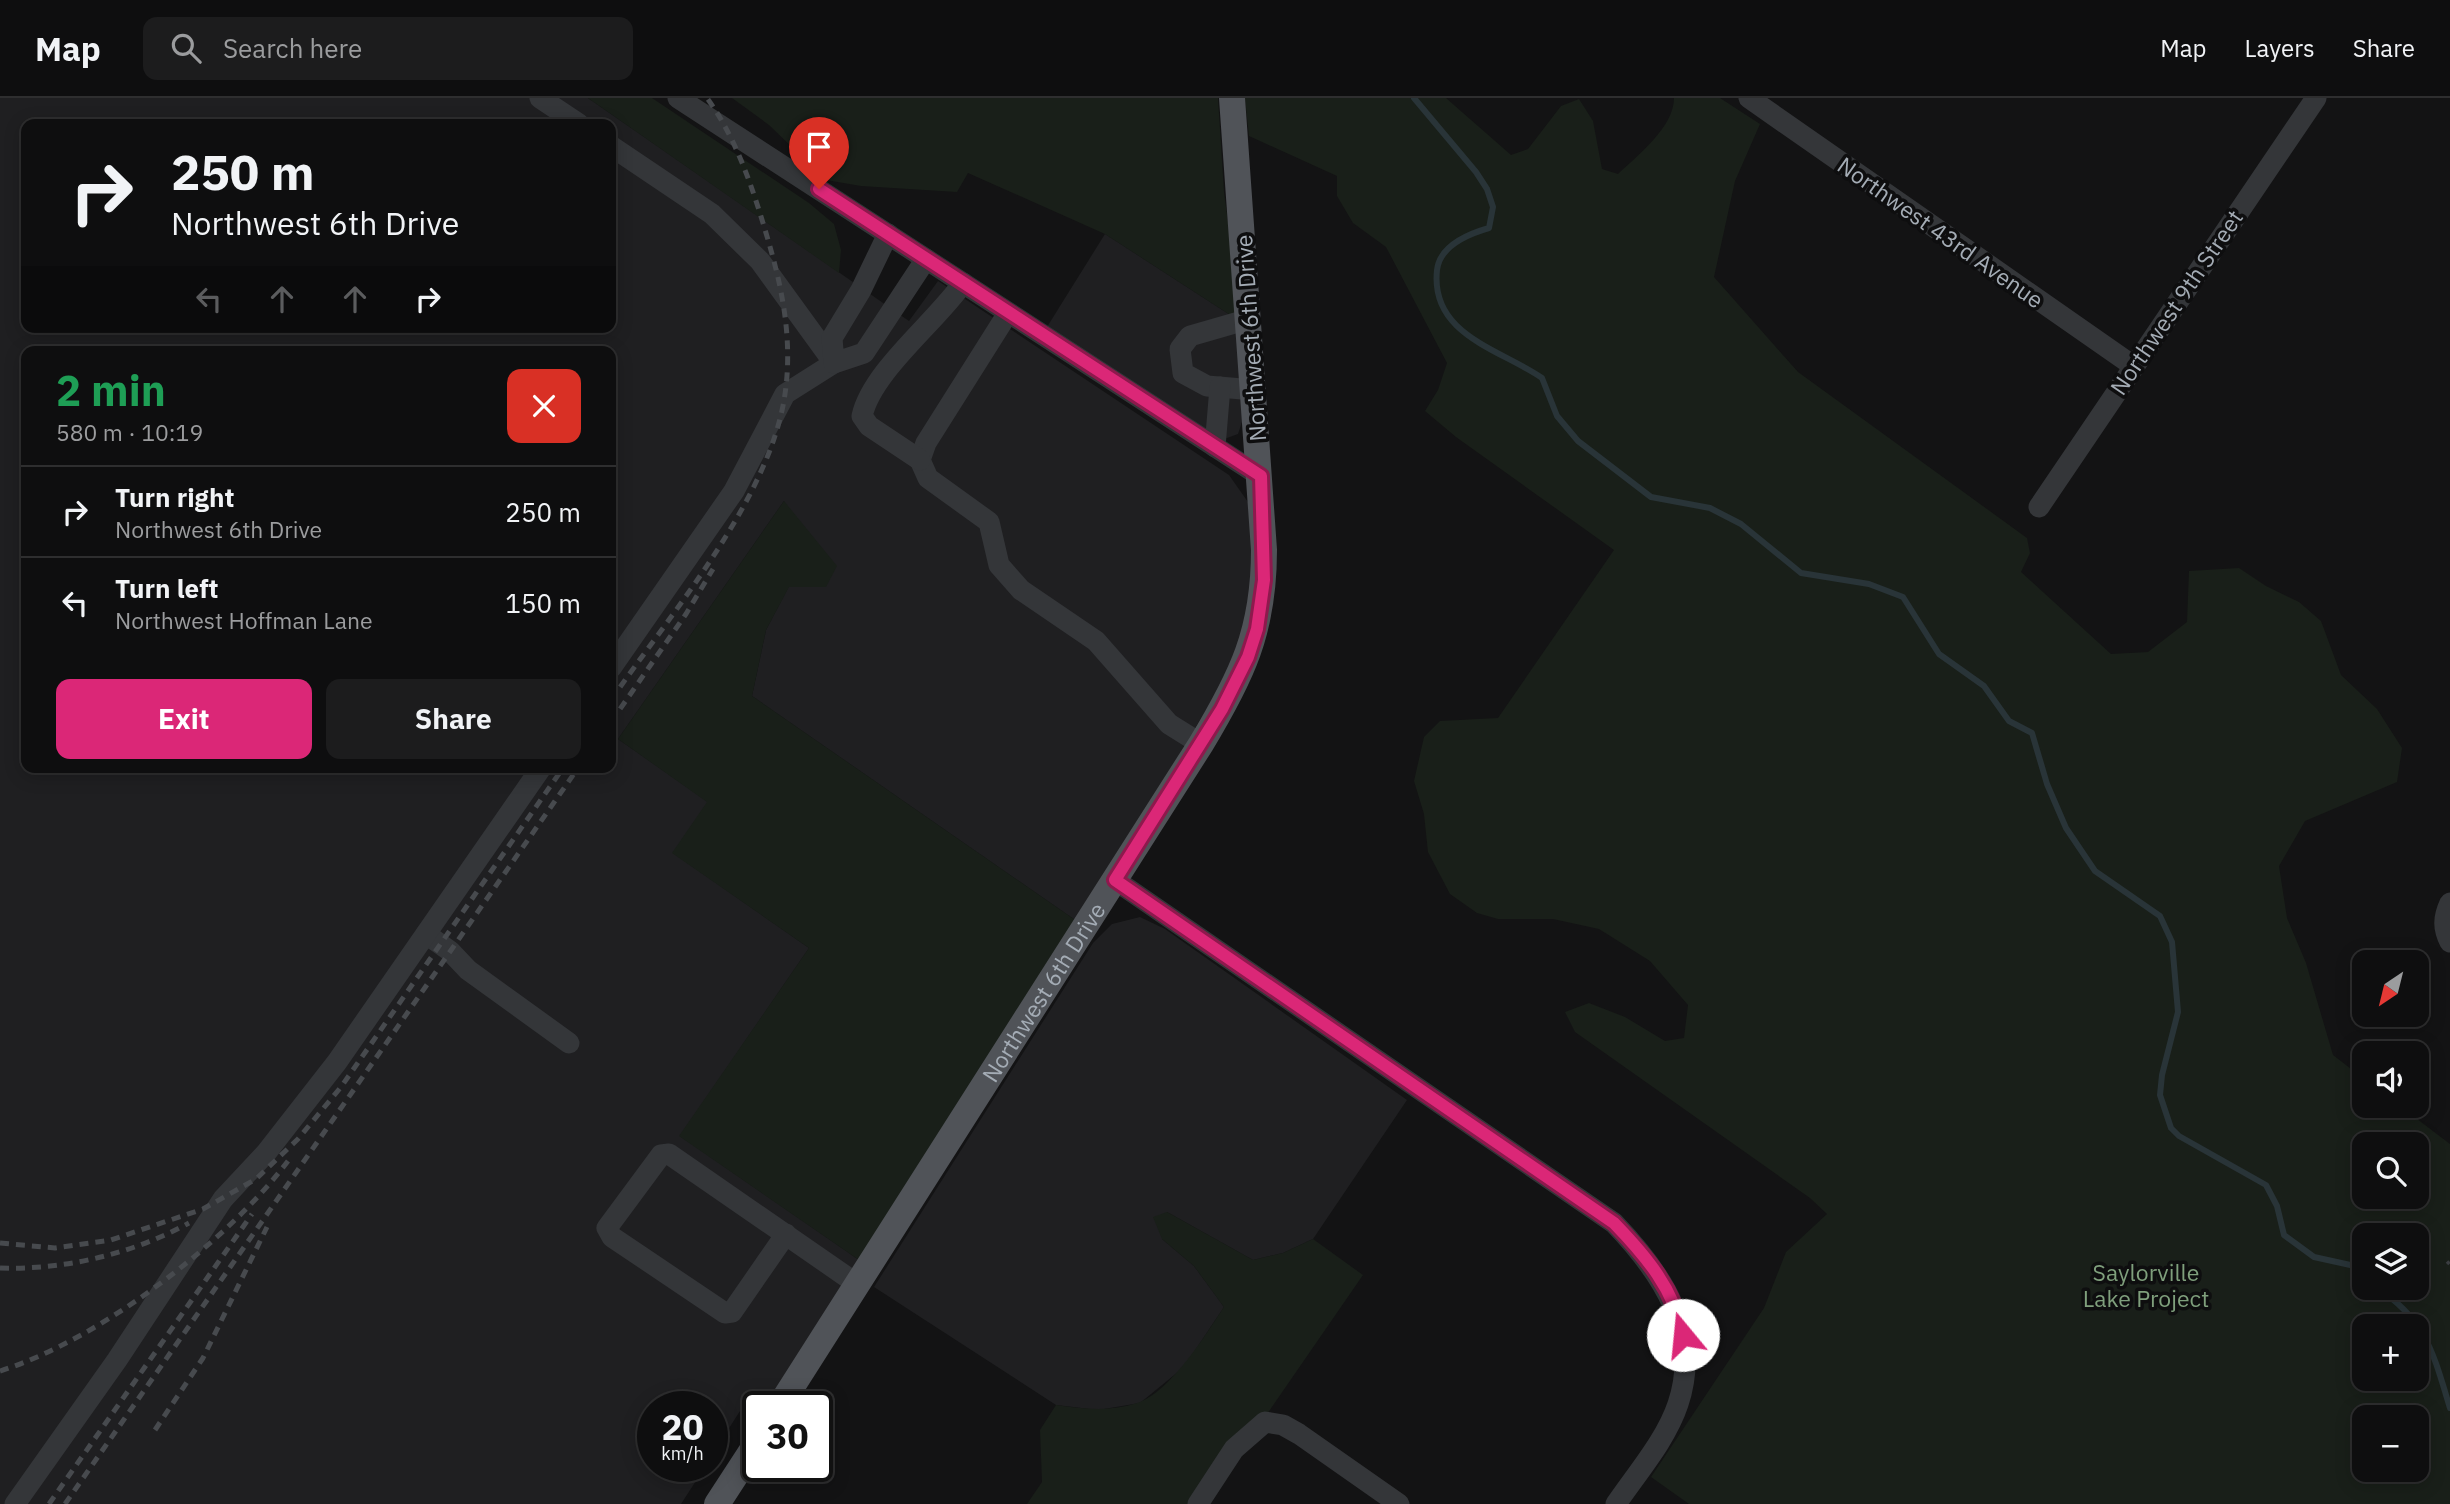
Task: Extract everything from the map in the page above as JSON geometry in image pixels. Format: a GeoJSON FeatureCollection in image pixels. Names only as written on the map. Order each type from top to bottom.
{"type":"FeatureCollection","features":[{"type":"Feature","properties":{"kind":"main road","name":"Northwest 6th Drive"},"geometry":{"type":"LineString","coordinates":[[789,1391],[1201,744],[1248,657],[1257,629],[1264,580],[1261,476],[1232,98]]}},
{"type":"Feature","properties":{"kind":"main road"},"geometry":{"type":"LineString","coordinates":[[717,1504],[742,1466]]}},
{"type":"Feature","properties":{"kind":"street"},"geometry":{"type":"LineString","coordinates":[[540,98],[572,119]]}},
{"type":"Feature","properties":{"kind":"street"},"geometry":{"type":"LineString","coordinates":[[678,98],[1261,476]]}},
{"type":"Feature","properties":{"kind":"street","name":"Northwest 43rd Avenue"},"geometry":{"type":"LineString","coordinates":[[1749,98],[2132,365]]}},
{"type":"Feature","properties":{"kind":"street","name":"Northwest 9th Street"},"geometry":{"type":"LineString","coordinates":[[2039,507],[2132,365],[2316,98]]}},
{"type":"Feature","properties":{"kind":"street"},"geometry":{"type":"LineString","coordinates":[[616,149],[712,214],[760,261],[834,363]]}},
{"type":"Feature","properties":{"kind":"street"},"geometry":{"type":"LineString","coordinates":[[834,363],[832,338],[861,290],[888,234]]}},
{"type":"Feature","properties":{"kind":"street"},"geometry":{"type":"LineString","coordinates":[[616,661],[734,491],[785,394],[834,363],[864,353],[926,259]]}},
{"type":"Feature","properties":{"kind":"street"},"geometry":{"type":"LineString","coordinates":[[963,283],[949,303],[897,358],[865,403],[862,416],[869,426],[920,460],[928,478],[989,522],[999,565],[1021,590],[1096,641],[1169,724],[1201,744]]}},
{"type":"Feature","properties":{"kind":"street"},"geometry":{"type":"LineString","coordinates":[[920,460],[926,443],[1009,313]]}},
{"type":"Feature","properties":{"kind":"street"},"geometry":{"type":"LineString","coordinates":[[1249,319],[1190,335],[1180,349],[1182,373],[1207,386],[1254,390]]}},
{"type":"Feature","properties":{"kind":"street"},"geometry":{"type":"LineString","coordinates":[[1215,447],[1220,387]]}},
{"type":"Feature","properties":{"kind":"street"},"geometry":{"type":"LineString","coordinates":[[15,1504],[117,1360],[223,1199],[266,1153],[337,1062],[538,773]]}},
{"type":"Feature","properties":{"kind":"street"},"geometry":{"type":"LineString","coordinates":[[1115,880],[1614,1223],[1646,1256],[1670,1295],[1681,1321],[1686,1349],[1685,1378],[1678,1406],[1661,1438],[1616,1504]]}},
{"type":"Feature","properties":{"kind":"street"},"geometry":{"type":"LineString","coordinates":[[2450,903],[2444,917],[2444,931],[2450,942]]}},
{"type":"Feature","properties":{"kind":"street"},"geometry":{"type":"LineString","coordinates":[[426,934],[450,951],[468,970],[569,1043]]}},
{"type":"Feature","properties":{"kind":"street"},"geometry":{"type":"LineString","coordinates":[[786,1234],[732,1312],[725,1313],[612,1237],[607,1228],[661,1155],[669,1154],[786,1234],[858,1284]]}},
{"type":"Feature","properties":{"kind":"street"},"geometry":{"type":"LineString","coordinates":[[1198,1504],[1234,1449],[1265,1422],[1283,1425],[1399,1504]]}},
{"type":"Feature","properties":{"kind":"shaded area"},"geometry":{"type":"Polygon","coordinates":[[[0,98],[588,98],[909,321],[938,281],[1229,475],[1248,502],[1252,538],[1250,602],[1238,657],[1078,922],[752,696],[766,630],[789,586],[826,587],[784,501],[618,739],[708,802],[673,853],[809,948],[680,1136],[859,1260],[777,1391],[742,1391],[742,1408],[728,1430],[728,1391],[637,1391],[637,1482],[695,1482],[681,1504],[0,1504],[0,98]]]}},
{"type":"Feature","properties":{"kind":"shaded area"},"geometry":{"type":"Polygon","coordinates":[[[1105,234],[1241,322],[1244,416],[1238,434],[1227,438],[1196,425],[1047,327],[1105,234]]]}},
{"type":"Feature","properties":{"kind":"shaded area"},"geometry":{"type":"Polygon","coordinates":[[[1140,917],[1165,929],[1407,1100],[1313,1239],[1283,1253],[1253,1260],[1167,1212],[1162,1239],[1194,1266],[1224,1307],[1184,1367],[1140,1403],[1098,1410],[1056,1405],[874,1287],[1093,943],[1112,924],[1140,917]]]}},
{"type":"Feature","properties":{"kind":"green space"},"geometry":{"type":"Polygon","coordinates":[[[588,98],[652,98],[809,203],[834,224],[841,250],[839,273],[588,98]]]}},
{"type":"Feature","properties":{"kind":"green space"},"geometry":{"type":"Polygon","coordinates":[[[732,98],[1218,98],[1224,192],[1241,322],[1105,234],[968,173],[957,192],[861,186],[826,180],[769,125],[732,98]]]}},
{"type":"Feature","properties":{"kind":"green space","name":"Saylorville Lake Project"},"geometry":{"type":"Polygon","coordinates":[[[1245,98],[1446,98],[1511,155],[1528,149],[1561,106],[1579,99],[1593,121],[1602,169],[1618,174],[1662,130],[1674,98],[1720,98],[1760,124],[1735,181],[1714,277],[1798,372],[2027,538],[2030,553],[2021,572],[2111,654],[2148,652],[2187,622],[2189,571],[2239,568],[2266,586],[2299,602],[2321,621],[2341,675],[2377,709],[2402,748],[2397,782],[2305,821],[2279,866],[2287,918],[2306,963],[2333,1055],[2352,1070],[2352,1118],[2416,1118],[2450,1144],[2450,1504],[1689,1504],[1651,1477],[1764,1308],[1786,1252],[1827,1214],[1810,1198],[1575,1032],[1565,1012],[1589,1003],[1625,1017],[1665,1041],[1684,1038],[1688,1005],[1650,961],[1599,929],[1553,919],[1498,919],[1477,913],[1450,894],[1428,852],[1424,814],[1414,781],[1424,737],[1440,721],[1498,718],[1614,550],[1456,437],[1425,411],[1438,390],[1447,363],[1386,247],[1353,223],[1337,196],[1337,176],[1249,136],[1245,98]]]}},
{"type":"Feature","properties":{"kind":"green space"},"geometry":{"type":"Polygon","coordinates":[[[784,501],[837,566],[826,587],[789,587],[766,630],[752,696],[1078,922],[859,1260],[679,1136],[809,948],[672,853],[707,802],[618,739],[784,501]]]}},
{"type":"Feature","properties":{"kind":"green space"},"geometry":{"type":"Polygon","coordinates":[[[1167,1212],[1253,1260],[1283,1253],[1313,1239],[1363,1275],[1205,1504],[1027,1504],[1042,1482],[1040,1430],[1056,1405],[1107,1409],[1127,1406],[1149,1397],[1162,1388],[1186,1361],[1224,1307],[1194,1266],[1162,1239],[1153,1217],[1167,1212]]]}},
{"type":"Feature","properties":{"kind":"waterway"},"geometry":{"type":"LineString","coordinates":[[1414,98],[1476,172],[1487,189],[1493,207],[1489,228],[1456,242],[1439,261],[1438,292],[1445,310],[1456,325],[1488,348],[1542,378],[1557,416],[1578,441],[1651,497],[1710,508],[1741,524],[1801,573],[1869,584],[1903,597],[1939,654],[1984,686],[2009,721],[2032,733],[2047,784],[2066,828],[2095,871],[2160,916],[2172,942],[2178,1012],[2162,1075],[2160,1095],[2171,1128],[2179,1136],[2266,1185],[2277,1206],[2284,1235],[2314,1257],[2352,1265]]}},
{"type":"Feature","properties":{"kind":"waterway"},"geometry":{"type":"LineString","coordinates":[[2394,1300],[2418,1326],[2426,1340],[2450,1408]]}},
{"type":"Feature","properties":{"kind":"railway"},"geometry":{"type":"LineString","coordinates":[[616,693],[715,554],[739,514],[760,474],[776,434],[785,394],[787,333],[772,253],[742,163],[707,98]]}},
{"type":"Feature","properties":{"kind":"railway"},"geometry":{"type":"LineString","coordinates":[[616,715],[686,614],[713,569]]}},
{"type":"Feature","properties":{"kind":"railway"},"geometry":{"type":"LineString","coordinates":[[0,1243],[55,1248],[111,1240],[203,1209],[256,1179],[298,1139],[341,1087],[560,773]]}},
{"type":"Feature","properties":{"kind":"railway"},"geometry":{"type":"LineString","coordinates":[[65,1504],[575,773]]}},
{"type":"Feature","properties":{"kind":"railway"},"geometry":{"type":"LineString","coordinates":[[0,1371],[78,1337],[158,1286],[230,1224],[262,1193],[288,1161]]}},
{"type":"Feature","properties":{"kind":"railway"},"geometry":{"type":"LineString","coordinates":[[49,1504],[252,1214]]}},
{"type":"Feature","properties":{"kind":"railway"},"geometry":{"type":"LineString","coordinates":[[0,1268],[49,1266],[98,1258],[145,1243],[189,1223]]}},
{"type":"Feature","properties":{"kind":"railway"},"geometry":{"type":"LineString","coordinates":[[155,1430],[203,1358],[267,1227]]}},
{"type":"Feature","properties":{"kind":"route"},"geometry":{"type":"LineString","coordinates":[[819,189],[1261,476],[1264,580],[1257,629],[1248,657],[1222,709],[1115,880],[1614,1223],[1646,1256],[1670,1295],[1681,1321],[1683,1335]]}}]}
